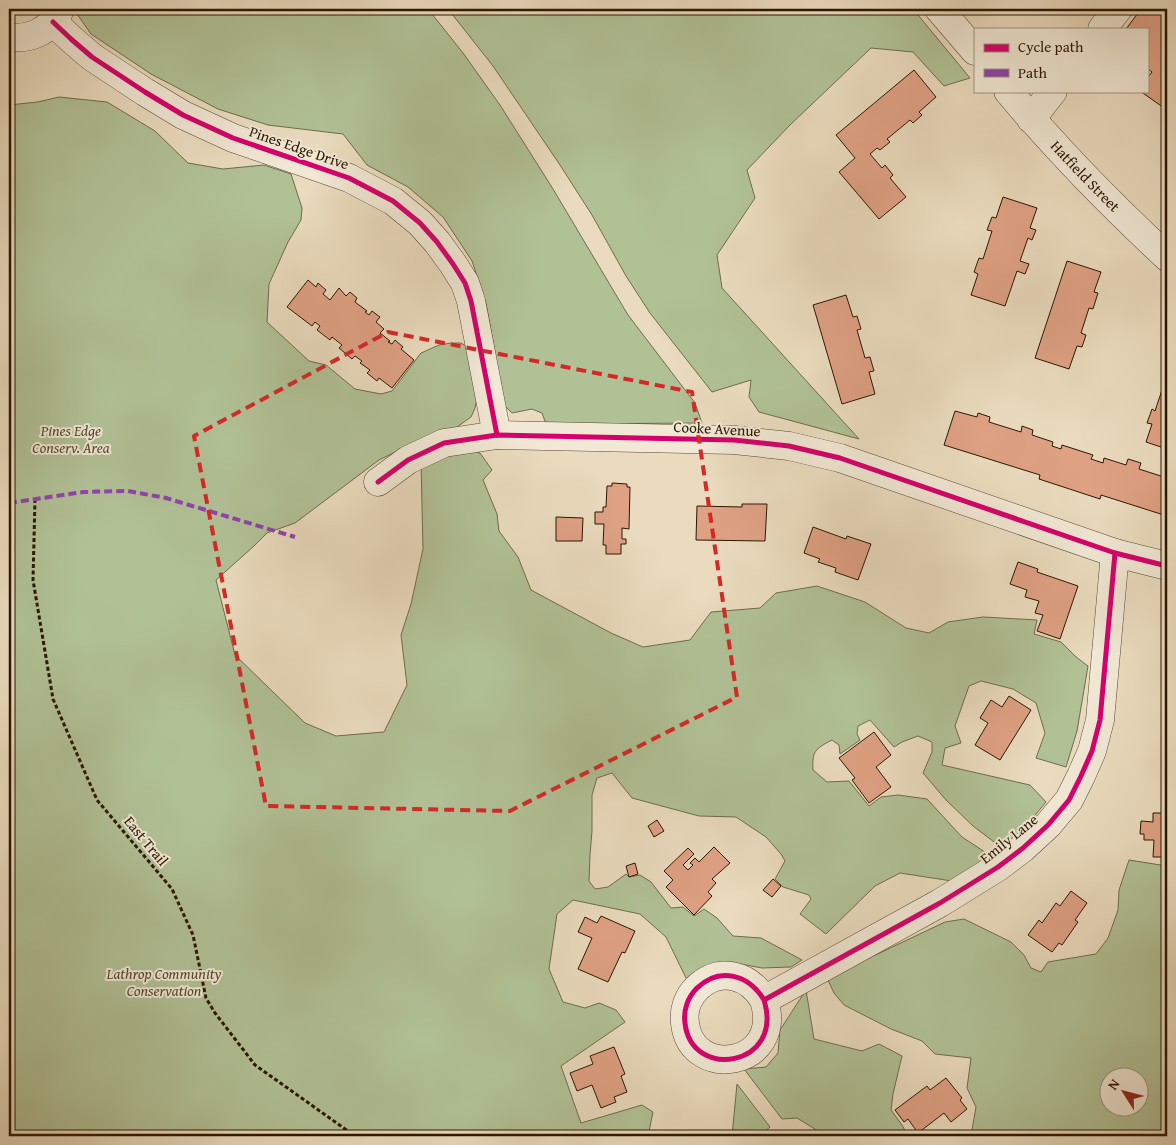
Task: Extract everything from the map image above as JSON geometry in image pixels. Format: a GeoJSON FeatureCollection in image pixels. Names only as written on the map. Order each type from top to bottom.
{"type":"FeatureCollection","features":[{"type":"Feature","properties":{"kind":"street"},"geometry":{"type":"LineString","coordinates":[[940,9],[974,50]]}},
{"type":"Feature","properties":{"kind":"street"},"geometry":{"type":"LineString","coordinates":[[1103,28],[1118,9]]}},
{"type":"Feature","properties":{"kind":"street","name":"Pines Edge Drive"},"geometry":{"type":"LineString","coordinates":[[9,37],[22,38],[44,30],[56,15],[71,39],[92,57],[183,115],[232,138],[349,178],[393,201],[420,223],[438,242],[465,283],[471,301],[497,435]]}},
{"type":"Feature","properties":{"kind":"street","name":"Hatfield Street"},"geometry":{"type":"LineString","coordinates":[[1009,92],[1031,119],[1124,218],[1167,257]]}},
{"type":"Feature","properties":{"kind":"street"},"geometry":{"type":"LineString","coordinates":[[1031,119],[1052,92]]}},
{"type":"Feature","properties":{"kind":"street","name":"Cooke Avenue"},"geometry":{"type":"LineString","coordinates":[[378,482],[408,460],[444,443],[497,435],[734,440],[789,446],[840,458],[1115,553],[1167,566]]}},
{"type":"Feature","properties":{"kind":"street","name":"Emily Lane"},"geometry":{"type":"LineString","coordinates":[[764,1000],[940,903],[998,867],[1023,848],[1048,825],[1069,800],[1082,776],[1092,751],[1100,720],[1115,553]]}},
{"type":"Feature","properties":{"kind":"path"},"geometry":{"type":"LineString","coordinates":[[9,1126],[14,1136]]}},
{"type":"Feature","properties":{"kind":"highlighted area"},"geometry":{"type":"Polygon","coordinates":[[[388,332],[692,392],[737,697],[510,811],[266,806],[194,436],[388,332]]]}},
{"type":"Feature","properties":{"kind":"green space"},"geometry":{"type":"Polygon","coordinates":[[[77,9],[428,9],[463,53],[500,105],[553,189],[628,315],[695,403],[702,423],[546,424],[542,413],[532,409],[512,413],[503,404],[486,303],[472,261],[443,217],[408,187],[367,165],[343,134],[268,125],[218,109],[151,74],[91,34],[77,14],[77,9]]]}},
{"type":"Feature","properties":{"kind":"green space"},"geometry":{"type":"Polygon","coordinates":[[[448,9],[913,9],[970,78],[944,86],[913,52],[871,48],[790,125],[747,170],[755,198],[717,255],[722,288],[859,439],[759,412],[749,397],[751,380],[712,392],[650,313],[560,165],[493,66],[448,9]]]}},
{"type":"Feature","properties":{"kind":"green space"},"geometry":{"type":"Polygon","coordinates":[[[59,97],[107,102],[155,131],[188,163],[223,169],[264,165],[291,174],[302,208],[301,220],[288,242],[269,284],[267,322],[309,361],[326,365],[355,389],[381,394],[392,391],[421,353],[439,345],[451,343],[461,343],[469,348],[477,398],[471,417],[447,434],[406,447],[379,460],[295,523],[267,533],[216,580],[235,655],[305,723],[336,736],[384,732],[407,685],[401,635],[411,604],[423,549],[421,462],[465,449],[480,453],[492,470],[483,480],[497,514],[499,531],[518,557],[531,590],[611,633],[643,647],[690,640],[711,612],[760,608],[776,593],[817,586],[865,602],[906,628],[929,633],[948,622],[983,617],[1037,620],[1034,634],[1061,642],[1088,666],[1077,731],[1066,767],[1036,758],[1045,733],[1036,703],[1013,689],[981,681],[969,686],[955,726],[961,743],[945,748],[942,765],[1030,785],[1046,802],[1026,826],[1002,848],[973,826],[946,800],[923,773],[932,752],[932,742],[918,736],[894,747],[870,720],[858,726],[857,734],[860,740],[840,754],[839,745],[832,740],[818,748],[813,759],[813,770],[827,782],[849,781],[869,806],[881,797],[898,795],[927,799],[962,837],[991,856],[952,881],[900,873],[875,886],[826,934],[800,914],[811,899],[809,895],[783,887],[775,879],[785,861],[766,837],[736,817],[699,816],[632,798],[612,773],[597,778],[592,795],[589,881],[595,889],[608,887],[626,874],[629,877],[640,875],[651,882],[671,908],[683,907],[694,916],[704,909],[717,918],[733,936],[761,938],[802,960],[791,967],[762,968],[735,963],[689,984],[666,937],[640,914],[573,900],[557,914],[549,969],[563,1002],[585,1008],[599,1003],[616,1010],[625,1022],[561,1066],[581,1123],[642,1105],[653,1112],[648,1136],[9,1136],[9,105],[38,102],[59,97]]]}},
{"type":"Feature","properties":{"kind":"green space"},"geometry":{"type":"Polygon","coordinates":[[[1129,860],[1167,866],[1167,1136],[971,1136],[976,1107],[967,1088],[971,1058],[935,1054],[922,1041],[891,1029],[844,1005],[834,993],[827,978],[945,922],[964,919],[1011,942],[1024,955],[1031,968],[1041,972],[1048,962],[1096,954],[1108,938],[1118,910],[1119,890],[1129,860]]]}},
{"type":"Feature","properties":{"kind":"green space"},"geometry":{"type":"Polygon","coordinates":[[[806,990],[814,1039],[862,1051],[879,1044],[902,1056],[891,1110],[908,1136],[826,1136],[797,1118],[782,1119],[744,1069],[766,1067],[778,1053],[780,1030],[806,990]]]}},
{"type":"Feature","properties":{"kind":"green space"},"geometry":{"type":"Polygon","coordinates":[[[737,1084],[770,1127],[762,1136],[732,1136],[737,1084]]]}},
{"type":"Feature","properties":{"kind":"building"},"geometry":{"type":"Polygon","coordinates":[[[1141,9],[1167,9],[1167,110],[1141,92],[1148,92],[1148,77],[1152,72],[1148,69],[1148,28],[1127,28],[1141,9]]]}},
{"type":"Feature","properties":{"kind":"building"},"geometry":{"type":"Polygon","coordinates":[[[914,70],[936,97],[919,112],[922,115],[913,123],[910,120],[887,139],[890,142],[880,150],[877,148],[870,154],[882,168],[885,165],[893,175],[890,178],[906,197],[879,219],[839,172],[855,158],[836,135],[914,70]]]}},
{"type":"Feature","properties":{"kind":"building"},"geometry":{"type":"Polygon","coordinates":[[[1003,197],[1037,208],[1030,228],[1036,230],[1032,240],[1028,238],[1020,261],[1029,264],[1025,274],[1017,271],[1005,306],[971,295],[978,274],[974,272],[979,258],[983,259],[992,231],[987,230],[992,217],[996,218],[1003,197]]]}},
{"type":"Feature","properties":{"kind":"building"},"geometry":{"type":"Polygon","coordinates":[[[1067,261],[1101,272],[1094,292],[1098,293],[1093,309],[1089,308],[1081,333],[1086,335],[1082,347],[1077,346],[1069,369],[1035,358],[1067,261]]]}},
{"type":"Feature","properties":{"kind":"building"},"geometry":{"type":"Polygon","coordinates":[[[308,280],[316,287],[318,283],[326,290],[323,294],[330,300],[339,288],[346,296],[350,292],[357,298],[355,302],[367,311],[365,312],[369,315],[372,311],[380,317],[376,322],[384,329],[380,333],[390,341],[388,342],[392,344],[395,340],[403,347],[401,349],[414,360],[392,388],[379,378],[377,381],[367,373],[370,370],[360,363],[362,361],[355,356],[352,359],[339,348],[342,345],[332,337],[330,340],[317,330],[320,326],[315,322],[312,326],[287,307],[308,280]]]}},
{"type":"Feature","properties":{"kind":"building"},"geometry":{"type":"Polygon","coordinates":[[[846,295],[853,317],[857,316],[861,329],[857,330],[865,358],[870,357],[874,371],[869,372],[875,394],[842,404],[813,305],[846,295]]]}},
{"type":"Feature","properties":{"kind":"building"},"geometry":{"type":"Polygon","coordinates":[[[1166,367],[1167,449],[1146,442],[1152,424],[1147,423],[1152,409],[1155,411],[1165,381],[1162,380],[1166,367]]]}},
{"type":"Feature","properties":{"kind":"building"},"geometry":{"type":"Polygon","coordinates":[[[955,411],[977,417],[978,413],[990,417],[989,422],[1021,432],[1022,426],[1033,430],[1032,435],[1053,442],[1052,446],[1061,449],[1062,445],[1093,455],[1091,459],[1103,463],[1104,458],[1126,465],[1128,459],[1141,463],[1139,469],[1167,478],[1167,516],[1101,495],[1100,499],[1039,479],[1040,475],[944,445],[955,411]]]}},
{"type":"Feature","properties":{"kind":"building"},"geometry":{"type":"Polygon","coordinates":[[[612,483],[627,484],[627,487],[630,487],[629,529],[622,528],[622,539],[626,539],[626,544],[621,544],[621,554],[606,554],[606,545],[603,545],[604,524],[595,524],[595,512],[603,512],[603,507],[606,507],[607,486],[612,486],[612,483]]]}},
{"type":"Feature","properties":{"kind":"building"},"geometry":{"type":"Polygon","coordinates":[[[742,504],[767,504],[765,541],[696,540],[697,506],[742,507],[742,504]]]}},
{"type":"Feature","properties":{"kind":"building"},"geometry":{"type":"Polygon","coordinates":[[[556,517],[583,518],[582,541],[556,541],[556,517]]]}},
{"type":"Feature","properties":{"kind":"building"},"geometry":{"type":"Polygon","coordinates":[[[813,527],[846,539],[847,536],[871,544],[858,580],[835,572],[836,568],[818,562],[820,559],[804,553],[813,527]]]}},
{"type":"Feature","properties":{"kind":"building"},"geometry":{"type":"Polygon","coordinates":[[[1018,562],[1038,569],[1037,572],[1078,586],[1060,639],[1037,631],[1043,615],[1035,613],[1039,601],[1025,597],[1027,590],[1010,584],[1018,562]]]}},
{"type":"Feature","properties":{"kind":"building"},"geometry":{"type":"Polygon","coordinates":[[[1009,696],[1031,710],[1000,760],[975,745],[988,723],[980,718],[991,700],[1002,707],[1009,696]]]}},
{"type":"Feature","properties":{"kind":"building"},"geometry":{"type":"Polygon","coordinates":[[[874,732],[891,755],[876,767],[891,787],[869,803],[852,780],[855,778],[839,758],[874,732]]]}},
{"type":"Feature","properties":{"kind":"building"},"geometry":{"type":"Polygon","coordinates":[[[1153,813],[1167,813],[1167,859],[1153,857],[1154,840],[1144,840],[1144,834],[1140,834],[1141,821],[1153,822],[1153,813]]]}},
{"type":"Feature","properties":{"kind":"building"},"geometry":{"type":"Polygon","coordinates":[[[657,820],[664,831],[654,837],[648,826],[657,820]]]}},
{"type":"Feature","properties":{"kind":"building"},"geometry":{"type":"Polygon","coordinates":[[[714,847],[730,863],[712,879],[716,883],[708,892],[712,896],[694,915],[666,887],[673,880],[664,871],[688,848],[694,854],[683,865],[688,870],[693,865],[690,863],[695,858],[699,862],[714,847]]]}},
{"type":"Feature","properties":{"kind":"building"},"geometry":{"type":"Polygon","coordinates":[[[635,863],[638,874],[629,877],[626,866],[635,863]]]}},
{"type":"Feature","properties":{"kind":"building"},"geometry":{"type":"Polygon","coordinates":[[[773,879],[781,886],[772,897],[763,890],[773,879]]]}},
{"type":"Feature","properties":{"kind":"building"},"geometry":{"type":"Polygon","coordinates":[[[1071,891],[1087,903],[1075,920],[1078,922],[1062,945],[1059,943],[1052,952],[1028,935],[1039,920],[1042,923],[1056,903],[1060,906],[1071,891]]]}},
{"type":"Feature","properties":{"kind":"building"},"geometry":{"type":"Polygon","coordinates":[[[601,916],[635,931],[625,953],[622,952],[608,982],[578,969],[592,938],[578,932],[585,917],[597,923],[601,916]]]}},
{"type":"Feature","properties":{"kind":"building"},"geometry":{"type":"Polygon","coordinates":[[[614,1047],[625,1074],[621,1076],[627,1092],[614,1097],[616,1102],[601,1108],[592,1085],[577,1091],[570,1073],[593,1064],[590,1056],[614,1047]]]}},
{"type":"Feature","properties":{"kind":"building"},"geometry":{"type":"Polygon","coordinates":[[[946,1078],[962,1098],[960,1100],[967,1109],[951,1122],[944,1113],[918,1133],[908,1119],[904,1122],[895,1110],[927,1086],[930,1090],[946,1078]]]}},
{"type":"Feature","properties":{"kind":"marked path"},"geometry":{"type":"LineString","coordinates":[[9,503],[83,492],[128,491],[166,498],[295,537]]}},
{"type":"Feature","properties":{"kind":"cycle path"},"geometry":{"type":"LineString","coordinates":[[53,22],[92,57],[183,115],[233,138],[349,178],[393,201],[420,223],[437,242],[465,283],[471,301],[497,435]]}},
{"type":"Feature","properties":{"kind":"cycle path"},"geometry":{"type":"LineString","coordinates":[[378,482],[408,460],[444,443],[497,435],[734,440],[789,446],[840,458],[1115,553],[1167,566]]}},
{"type":"Feature","properties":{"kind":"cycle path"},"geometry":{"type":"LineString","coordinates":[[764,1000],[767,1023],[761,1040],[750,1052],[735,1058],[718,1059],[703,1053],[691,1041],[685,1023],[686,1009],[694,992],[706,981],[715,977],[734,976],[750,984],[764,1000],[940,903],[998,867],[1023,848],[1048,825],[1069,800],[1092,751],[1100,720],[1115,553]]}},
{"type":"Feature","properties":{"kind":"park label","name":"Pines Edge Conserv. Area"},"geometry":{"type":"Point","coordinates":[71,440]}},
{"type":"Feature","properties":{"kind":"park label","name":"Lathrop Community Conservation"},"geometry":{"type":"Point","coordinates":[164,982]}}]}
